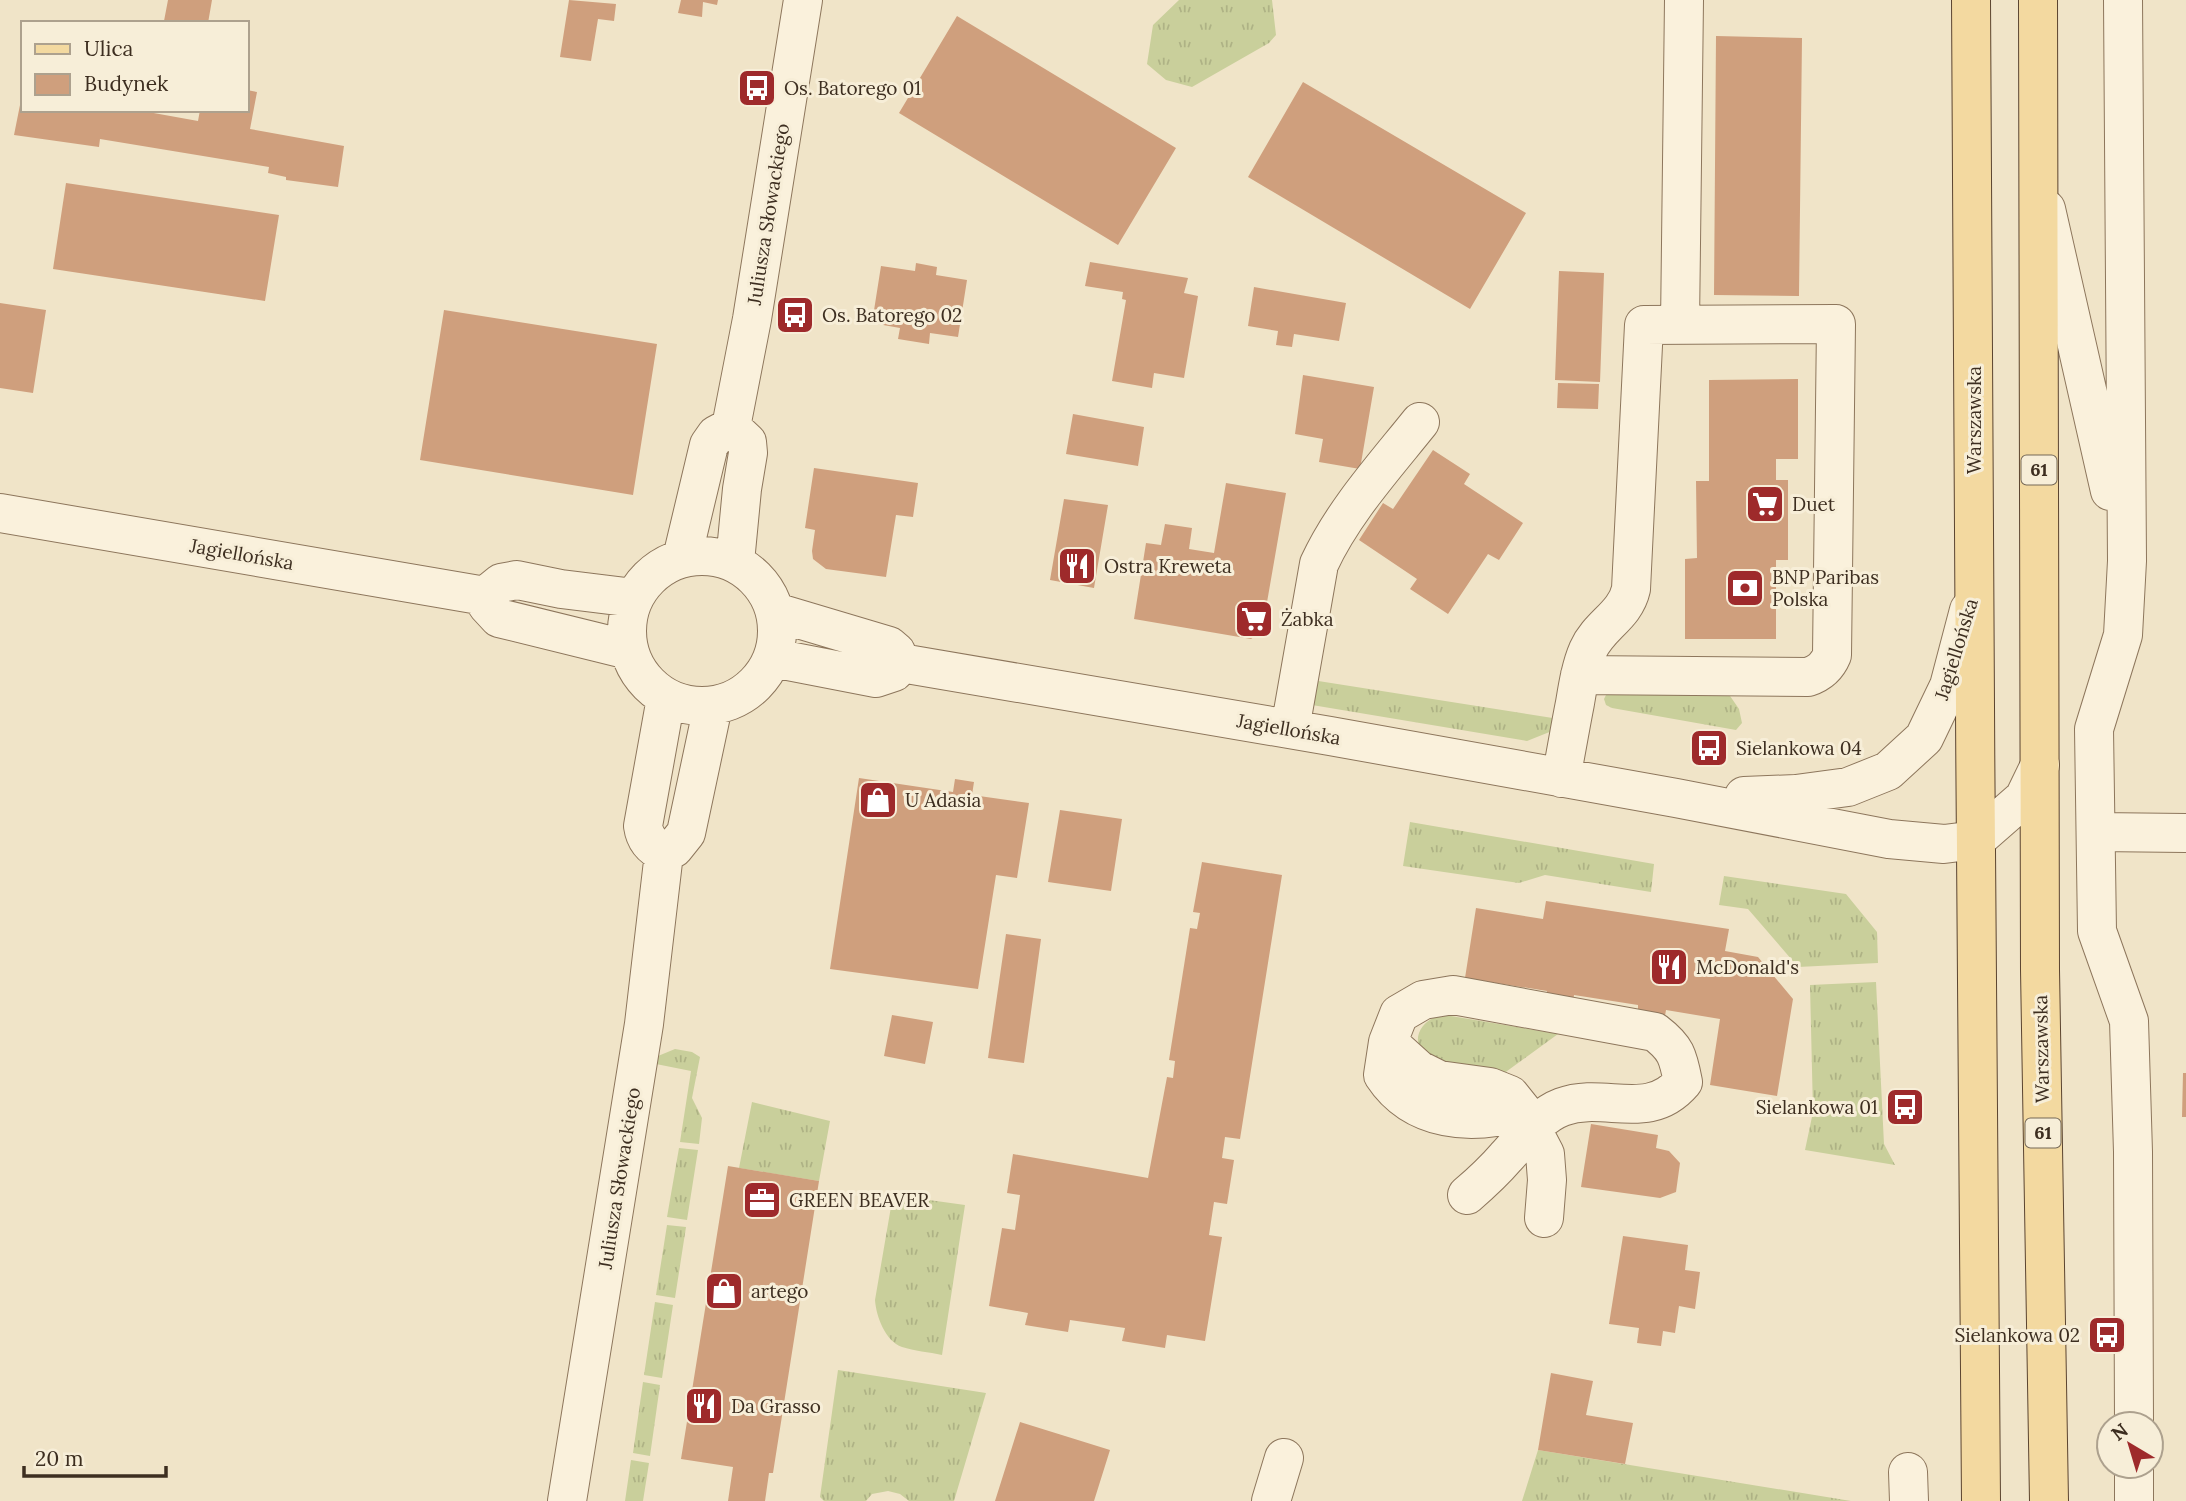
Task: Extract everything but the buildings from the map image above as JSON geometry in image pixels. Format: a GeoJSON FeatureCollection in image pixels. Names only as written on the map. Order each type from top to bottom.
{"type":"FeatureCollection","features":[{"type":"Feature","properties":{"kind":"main road","name":"Warszawska"},"geometry":{"type":"LineString","coordinates":[[1971,0],[1976,587],[1975,972],[1981,1501]]}},
{"type":"Feature","properties":{"kind":"main road","name":"Warszawska"},"geometry":{"type":"LineString","coordinates":[[2038,0],[2040,970],[2049,1501]]}},
{"type":"Feature","properties":{"kind":"street","name":"Juliusza Słowackiego"},"geometry":{"type":"LineString","coordinates":[[731,427],[752,319],[803,0]]}},
{"type":"Feature","properties":{"kind":"street"},"geometry":{"type":"LineString","coordinates":[[1680,325],[1684,0]]}},
{"type":"Feature","properties":{"kind":"street"},"geometry":{"type":"LineString","coordinates":[[2123,0],[2127,562],[2123,635],[2094,729],[2097,931],[2129,1021],[2133,1152],[2134,1410]]}},
{"type":"Feature","properties":{"kind":"street"},"geometry":{"type":"LineString","coordinates":[[2038,174],[2127,562]]}},
{"type":"Feature","properties":{"kind":"street"},"geometry":{"type":"LineString","coordinates":[[1561,778],[1580,675],[1592,641],[1628,602],[1631,589],[1644,325],[1836,324],[1832,655],[1828,664],[1808,677],[1580,675]]}},
{"type":"Feature","properties":{"kind":"street"},"geometry":{"type":"LineString","coordinates":[[1290,729],[1319,564],[1328,544],[1369,484],[1420,422]]}},
{"type":"Feature","properties":{"kind":"street"},"geometry":{"type":"LineString","coordinates":[[682,558],[709,445],[716,435],[731,427],[747,442],[748,453],[735,562]]}},
{"type":"Feature","properties":{"kind":"street","name":"Jagiellońska"},"geometry":{"type":"LineString","coordinates":[[0,513],[485,596]]}},
{"type":"Feature","properties":{"kind":"street"},"geometry":{"type":"LineString","coordinates":[[706,555],[735,562],[766,590],[775,612],[778,635],[773,658],[760,679],[743,695],[713,706],[698,707],[666,698],[654,690],[638,672],[629,650],[626,627],[634,598],[643,583],[671,561],[706,555]]}},
{"type":"Feature","properties":{"kind":"street"},"geometry":{"type":"LineString","coordinates":[[629,650],[499,618],[487,605],[485,596],[502,583],[517,580],[561,589],[634,598]]}},
{"type":"Feature","properties":{"kind":"street","name":"Jagiellońska"},"geometry":{"type":"LineString","coordinates":[[1676,798],[1796,794],[1848,787],[1888,771],[1924,738],[1949,686],[1976,587]]}},
{"type":"Feature","properties":{"kind":"street"},"geometry":{"type":"LineString","coordinates":[[773,658],[876,678],[894,672],[901,663],[890,646],[775,612]]}},
{"type":"Feature","properties":{"kind":"street","name":"Jagiellońska"},"geometry":{"type":"LineString","coordinates":[[901,663],[1290,729],[1889,839],[1944,844],[1976,840]]}},
{"type":"Feature","properties":{"kind":"street"},"geometry":{"type":"LineString","coordinates":[[666,698],[643,826],[644,835],[656,849],[664,853],[674,848],[686,833],[713,706]]}},
{"type":"Feature","properties":{"kind":"street","name":"Warszawska"},"geometry":{"type":"LineString","coordinates":[[1976,840],[2024,798],[2040,765]]}},
{"type":"Feature","properties":{"kind":"street"},"geometry":{"type":"LineString","coordinates":[[2097,832],[2186,833]]}},
{"type":"Feature","properties":{"kind":"street","name":"Juliusza Słowackiego"},"geometry":{"type":"LineString","coordinates":[[567,1501],[644,1024],[664,853]]}},
{"type":"Feature","properties":{"kind":"street"},"geometry":{"type":"LineString","coordinates":[[1467,1195],[1484,1180],[1527,1119],[1578,1102],[1651,1104],[1673,1094],[1683,1082],[1677,1054],[1668,1042],[1655,1032],[1453,995],[1423,1000],[1399,1014],[1388,1042],[1419,1070],[1439,1080],[1490,1087],[1510,1095],[1527,1119],[1545,1154],[1547,1180],[1544,1218]]}},
{"type":"Feature","properties":{"kind":"street"},"geometry":{"type":"LineString","coordinates":[[1270,1501],[1284,1458]]}},
{"type":"Feature","properties":{"kind":"street"},"geometry":{"type":"LineString","coordinates":[[2134,1480],[2134,1501]]}},
{"type":"Feature","properties":{"kind":"green space"},"geometry":{"type":"Polygon","coordinates":[[[1179,0],[1272,0],[1276,35],[1269,43],[1192,87],[1166,80],[1147,64],[1153,25],[1179,0]]]}},
{"type":"Feature","properties":{"kind":"green space"},"geometry":{"type":"Polygon","coordinates":[[[1312,680],[1559,719],[1552,731],[1527,741],[1312,705],[1312,680]]]}},
{"type":"Feature","properties":{"kind":"green space"},"geometry":{"type":"Polygon","coordinates":[[[1614,691],[1728,693],[1739,709],[1742,723],[1736,730],[1612,708],[1606,705],[1604,699],[1614,691]]]}},
{"type":"Feature","properties":{"kind":"green space"},"geometry":{"type":"Polygon","coordinates":[[[1410,822],[1654,864],[1651,892],[1545,875],[1519,883],[1403,866],[1410,822]]]}},
{"type":"Feature","properties":{"kind":"green space"},"geometry":{"type":"Polygon","coordinates":[[[1724,876],[1846,894],[1877,932],[1878,963],[1798,967],[1748,909],[1719,905],[1724,876]]]}},
{"type":"Feature","properties":{"kind":"green space"},"geometry":{"type":"Polygon","coordinates":[[[1876,982],[1884,1144],[1895,1165],[1805,1150],[1813,1112],[1810,985],[1876,982]]]}},
{"type":"Feature","properties":{"kind":"green space"},"geometry":{"type":"Polygon","coordinates":[[[1445,1015],[1558,1034],[1503,1074],[1455,1067],[1428,1059],[1420,1049],[1418,1041],[1419,1033],[1427,1022],[1445,1015]]]}},
{"type":"Feature","properties":{"kind":"green space"},"geometry":{"type":"Polygon","coordinates":[[[675,1049],[692,1052],[700,1057],[692,1098],[702,1118],[699,1144],[680,1142],[691,1071],[656,1064],[658,1056],[675,1049]]]}},
{"type":"Feature","properties":{"kind":"green space"},"geometry":{"type":"Polygon","coordinates":[[[752,1102],[830,1121],[819,1181],[739,1168],[752,1102]]]}},
{"type":"Feature","properties":{"kind":"green space"},"geometry":{"type":"Polygon","coordinates":[[[679,1148],[698,1150],[687,1220],[667,1217],[679,1148]]]}},
{"type":"Feature","properties":{"kind":"green space"},"geometry":{"type":"Polygon","coordinates":[[[893,1195],[965,1205],[942,1355],[896,1344],[886,1334],[877,1313],[875,1300],[893,1195]]]}},
{"type":"Feature","properties":{"kind":"green space"},"geometry":{"type":"Polygon","coordinates":[[[667,1225],[686,1227],[675,1298],[656,1295],[667,1225]]]}},
{"type":"Feature","properties":{"kind":"green space"},"geometry":{"type":"Polygon","coordinates":[[[655,1302],[673,1305],[662,1378],[644,1375],[655,1302]]]}},
{"type":"Feature","properties":{"kind":"green space"},"geometry":{"type":"Polygon","coordinates":[[[838,1370],[986,1393],[954,1501],[909,1501],[900,1494],[888,1491],[872,1494],[866,1501],[824,1501],[820,1497],[838,1370]]]}},
{"type":"Feature","properties":{"kind":"green space"},"geometry":{"type":"Polygon","coordinates":[[[643,1382],[660,1385],[650,1456],[633,1453],[643,1382]]]}},
{"type":"Feature","properties":{"kind":"green space"},"geometry":{"type":"Polygon","coordinates":[[[1538,1450],[1851,1501],[1522,1501],[1538,1450]]]}},
{"type":"Feature","properties":{"kind":"green space"},"geometry":{"type":"Polygon","coordinates":[[[631,1460],[649,1463],[643,1501],[625,1501],[631,1460]]]}},
{"type":"Feature","properties":{"kind":"place","name":"Os. Batorego 01"},"geometry":{"type":"Point","coordinates":[757,88]}},
{"type":"Feature","properties":{"kind":"place","name":"Os. Batorego 02"},"geometry":{"type":"Point","coordinates":[795,315]}},
{"type":"Feature","properties":{"kind":"place","name":"Duet"},"geometry":{"type":"Point","coordinates":[1765,504]}},
{"type":"Feature","properties":{"kind":"place","name":"Ostra Kreweta"},"geometry":{"type":"Point","coordinates":[1077,566]}},
{"type":"Feature","properties":{"kind":"place","name":"BNP Paribas Polska"},"geometry":{"type":"Point","coordinates":[1745,588]}},
{"type":"Feature","properties":{"kind":"place","name":"Żabka"},"geometry":{"type":"Point","coordinates":[1254,619]}},
{"type":"Feature","properties":{"kind":"place","name":"Sielankowa 04"},"geometry":{"type":"Point","coordinates":[1709,748]}},
{"type":"Feature","properties":{"kind":"place","name":"U Adasia"},"geometry":{"type":"Point","coordinates":[878,800]}},
{"type":"Feature","properties":{"kind":"place","name":"McDonald's"},"geometry":{"type":"Point","coordinates":[1669,967]}},
{"type":"Feature","properties":{"kind":"place","name":"Sielankowa 01"},"geometry":{"type":"Point","coordinates":[1905,1107]}},
{"type":"Feature","properties":{"kind":"place","name":"GREEN BEAVER"},"geometry":{"type":"Point","coordinates":[762,1200]}},
{"type":"Feature","properties":{"kind":"place","name":"artego"},"geometry":{"type":"Point","coordinates":[724,1291]}},
{"type":"Feature","properties":{"kind":"place","name":"Sielankowa 02"},"geometry":{"type":"Point","coordinates":[2107,1335]}},
{"type":"Feature","properties":{"kind":"place","name":"Da Grasso"},"geometry":{"type":"Point","coordinates":[704,1406]}}]}
